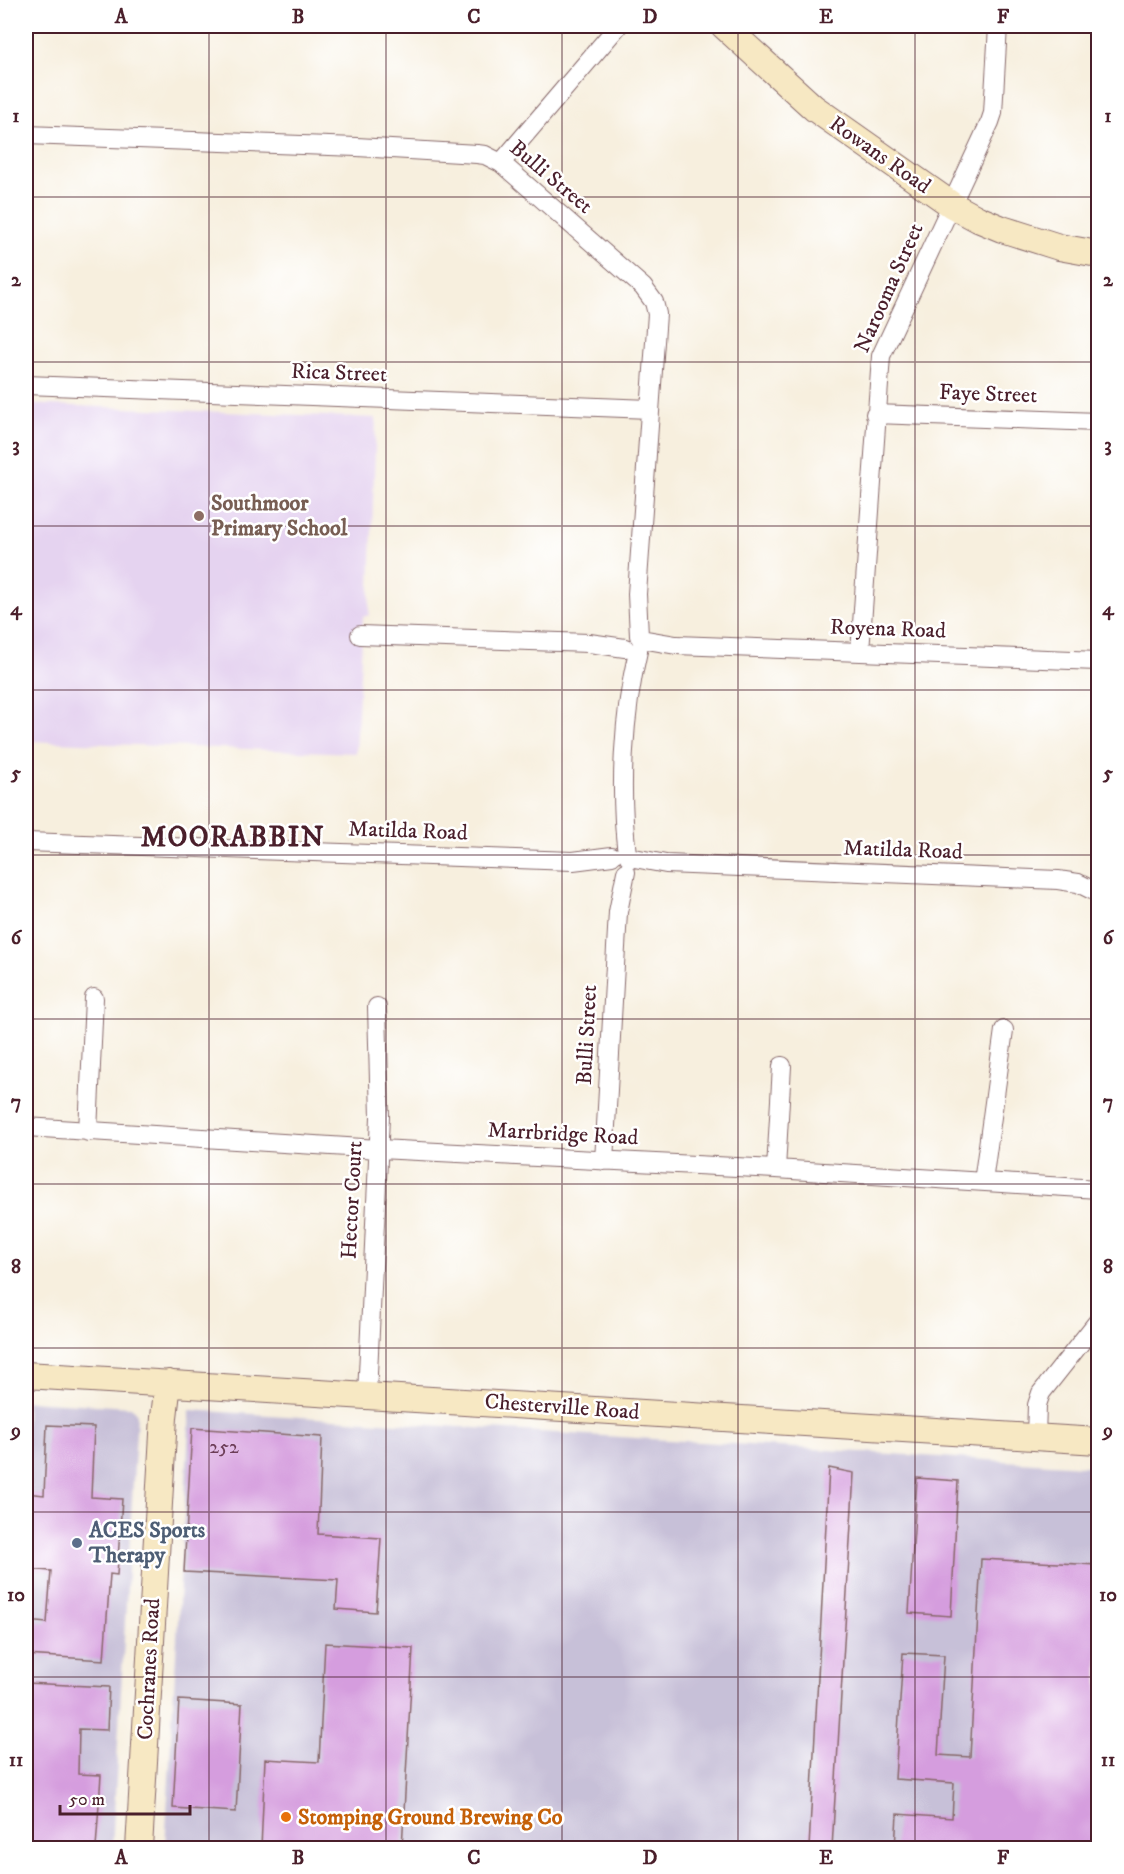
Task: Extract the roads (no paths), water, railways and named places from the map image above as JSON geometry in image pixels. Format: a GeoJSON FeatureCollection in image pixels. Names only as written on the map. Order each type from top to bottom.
{"type":"FeatureCollection","features":[{"type":"Feature","properties":{"kind":"main road","name":"Rowans Road"},"geometry":{"type":"LineString","coordinates":[[724,26],[814,108],[952,205],[990,225],[1059,247],[1098,254]]}},
{"type":"Feature","properties":{"kind":"main road","name":"Rowans Road"},"geometry":{"type":"LineString","coordinates":[[1059,247],[1085,264],[1098,268]]}},
{"type":"Feature","properties":{"kind":"main road","name":"Chesterville Road"},"geometry":{"type":"LineString","coordinates":[[26,1375],[1098,1441]]}},
{"type":"Feature","properties":{"kind":"main road","name":"Cochranes Road"},"geometry":{"type":"LineString","coordinates":[[139,1848],[163,1428],[168,1383]]}},
{"type":"Feature","properties":{"kind":"street"},"geometry":{"type":"LineString","coordinates":[[501,163],[618,26]]}},
{"type":"Feature","properties":{"kind":"street","name":"Narooma Street"},"geometry":{"type":"LineString","coordinates":[[860,652],[879,368],[883,350],[993,113],[998,26]]}},
{"type":"Feature","properties":{"kind":"street","name":"Bulli Street"},"geometry":{"type":"LineString","coordinates":[[26,135],[485,155],[501,163],[650,295],[654,302],[657,314],[630,689],[604,1161]]}},
{"type":"Feature","properties":{"kind":"street","name":"Rica Street"},"geometry":{"type":"LineString","coordinates":[[26,385],[650,409]]}},
{"type":"Feature","properties":{"kind":"street","name":"Faye Street"},"geometry":{"type":"LineString","coordinates":[[875,414],[1098,422]]}},
{"type":"Feature","properties":{"kind":"street","name":"Royena Road"},"geometry":{"type":"LineString","coordinates":[[360,635],[1098,661]]}},
{"type":"Feature","properties":{"kind":"street","name":"Matilda Road"},"geometry":{"type":"LineString","coordinates":[[26,842],[1058,880],[1077,883],[1098,893]]}},
{"type":"Feature","properties":{"kind":"street"},"geometry":{"type":"LineString","coordinates":[[88,1132],[94,998]]}},
{"type":"Feature","properties":{"kind":"street","name":"Hector Court"},"geometry":{"type":"LineString","coordinates":[[367,1395],[380,1117],[377,1007]]}},
{"type":"Feature","properties":{"kind":"street"},"geometry":{"type":"LineString","coordinates":[[983,1182],[1004,1030]]}},
{"type":"Feature","properties":{"kind":"street"},"geometry":{"type":"LineString","coordinates":[[776,1169],[782,1066]]}},
{"type":"Feature","properties":{"kind":"street","name":"Marrbridge Road"},"geometry":{"type":"LineString","coordinates":[[26,1127],[1098,1189]]}},
{"type":"Feature","properties":{"kind":"street"},"geometry":{"type":"LineString","coordinates":[[1036,1437],[1037,1405],[1041,1393],[1098,1321]]}},
{"type":"Feature","properties":{"kind":"place","name":"Southmoor Primary School"},"geometry":{"type":"Point","coordinates":[199,516]}},
{"type":"Feature","properties":{"kind":"place","name":"ACES Sports Therapy"},"geometry":{"type":"Point","coordinates":[77,1543]}},
{"type":"Feature","properties":{"kind":"place","name":"Stomping Ground Brewing Co"},"geometry":{"type":"Point","coordinates":[286,1817]}},
{"type":"Feature","properties":{"kind":"district","name":"MOORABBIN"},"geometry":{"type":"Point","coordinates":[233,837]}}]}
